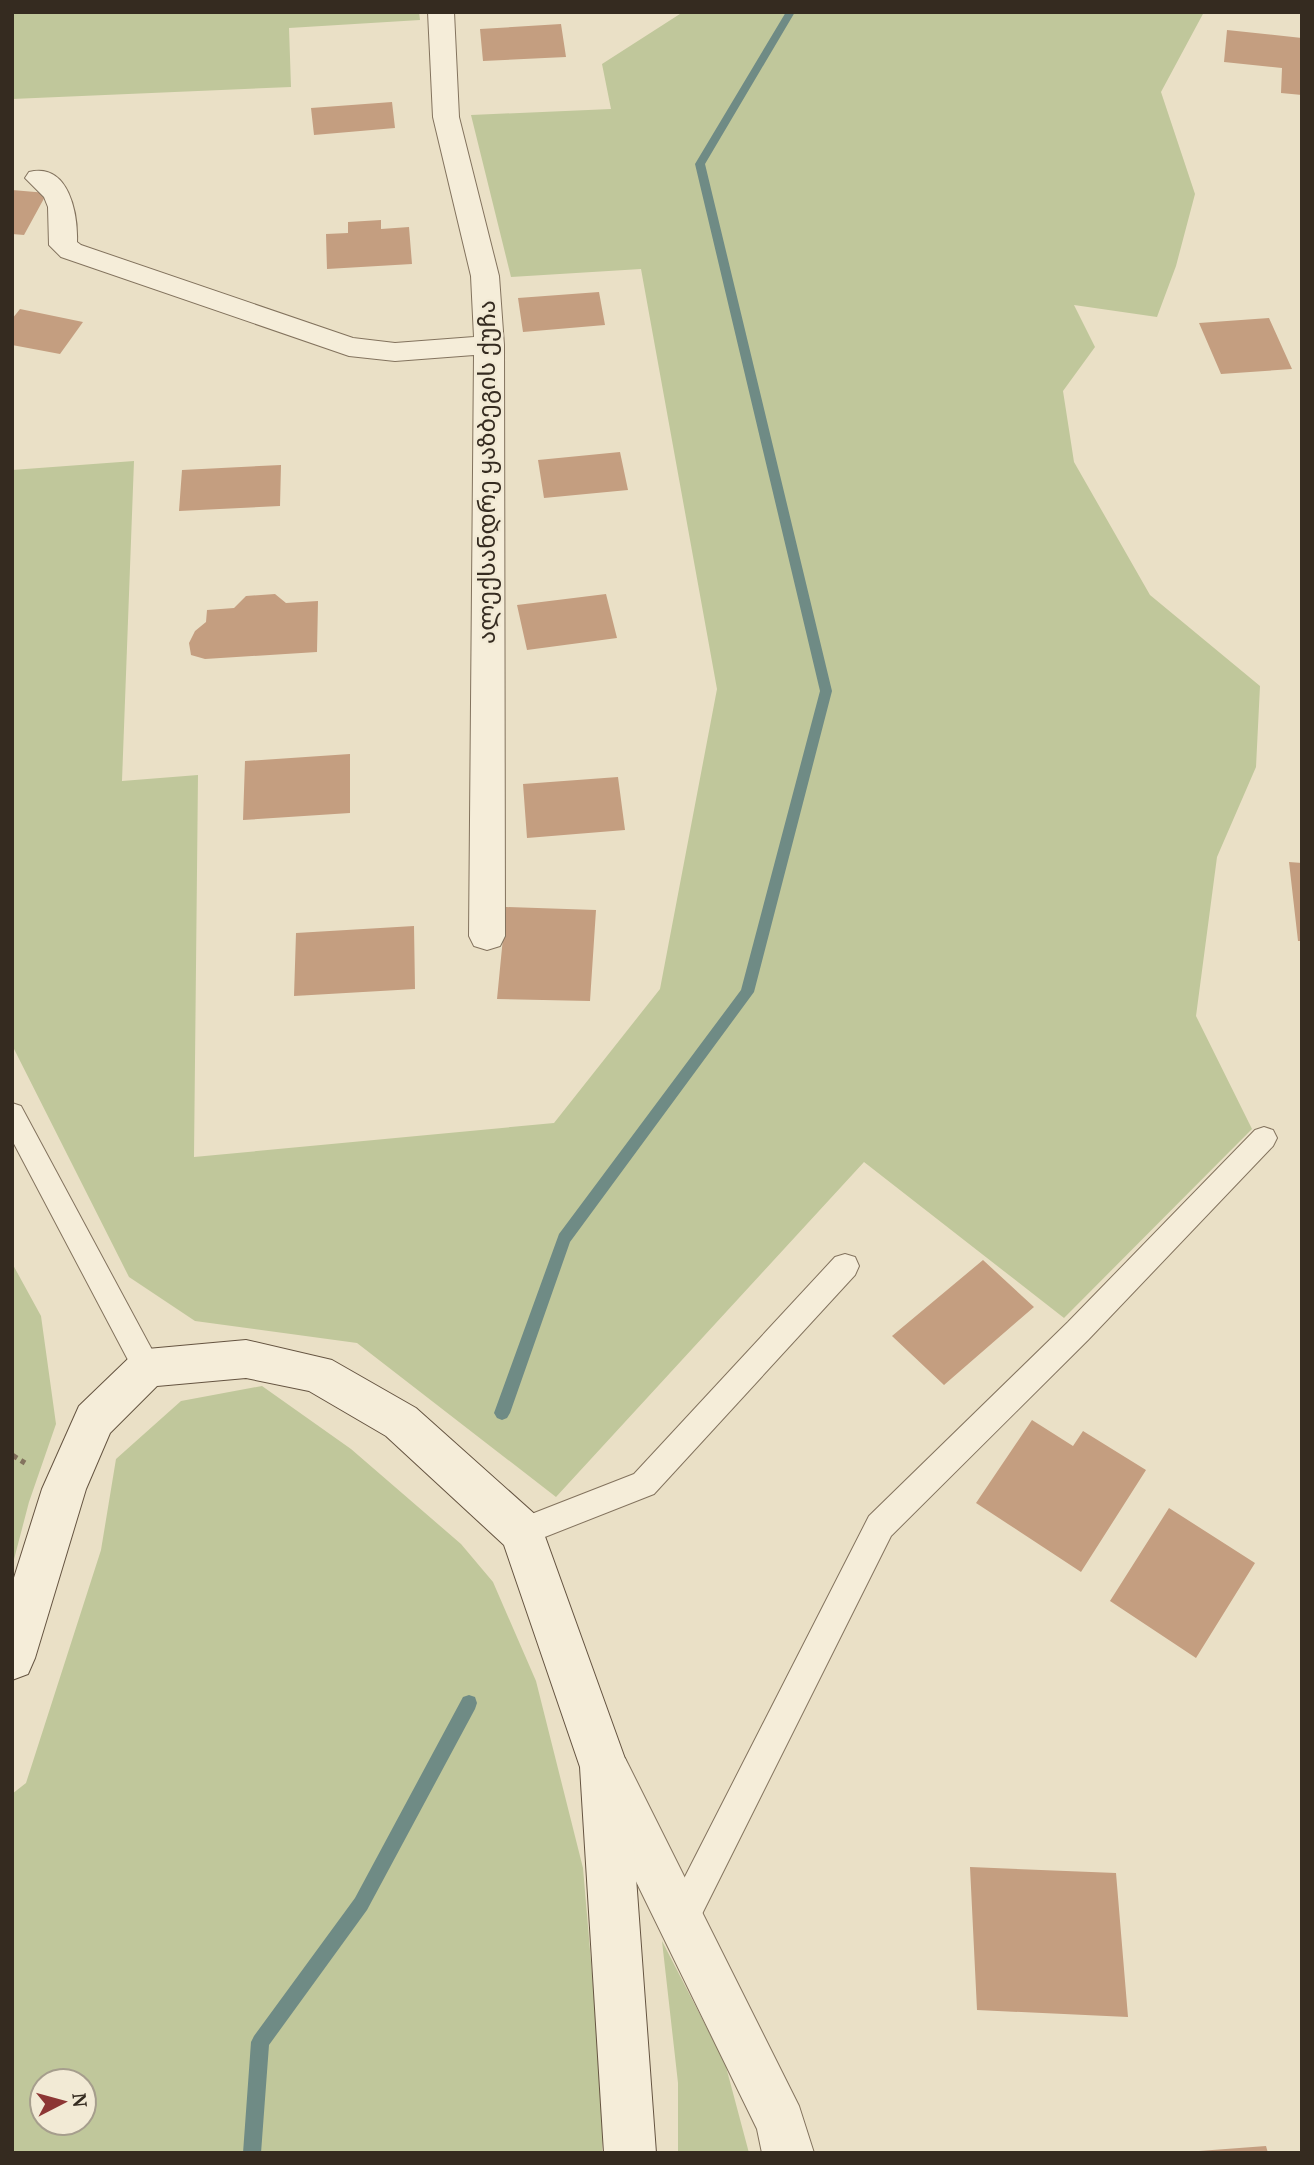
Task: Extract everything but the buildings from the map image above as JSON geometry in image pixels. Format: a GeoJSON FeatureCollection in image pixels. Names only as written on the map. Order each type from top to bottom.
{"type":"FeatureCollection","features":[{"type":"Feature","properties":{"kind":"street","name":"ალექსანდრე ყაზბეგის ქუჩა"},"geometry":{"type":"LineString","coordinates":[[441,12],[446,117],[485,276],[489,345],[487,936]]}},
{"type":"Feature","properties":{"kind":"street"},"geometry":{"type":"LineString","coordinates":[[39,177],[55,190],[64,206],[63,245],[71,251],[349,347],[394,352],[489,345]]}},
{"type":"Feature","properties":{"kind":"street"},"geometry":{"type":"LineString","coordinates":[[12,1658],[64,1489],[94,1420],[147,1368],[246,1359],[317,1374],[401,1422],[522,1532],[604,1767],[682,1918],[781,2124],[788,2153]]}},
{"type":"Feature","properties":{"kind":"street"},"geometry":{"type":"LineString","coordinates":[[604,1767],[630,2153]]}},
{"type":"Feature","properties":{"kind":"lane"},"geometry":{"type":"LineString","coordinates":[[12,1114],[147,1368]]}},
{"type":"Feature","properties":{"kind":"lane"},"geometry":{"type":"LineString","coordinates":[[682,1918],[880,1526],[1078,1331],[1264,1138]]}},
{"type":"Feature","properties":{"kind":"lane"},"geometry":{"type":"LineString","coordinates":[[522,1532],[644,1484],[845,1266]]}},
{"type":"Feature","properties":{"kind":"green space"},"geometry":{"type":"Polygon","coordinates":[[[12,12],[419,12],[420,20],[289,28],[291,87],[12,99],[12,12]]]}},
{"type":"Feature","properties":{"kind":"green space"},"geometry":{"type":"Polygon","coordinates":[[[683,12],[1204,12],[1161,92],[1195,194],[1176,266],[1157,317],[1074,305],[1095,347],[1063,391],[1074,462],[1150,595],[1260,686],[1256,767],[1217,857],[1196,1016],[1252,1129],[1064,1318],[864,1162],[556,1497],[357,1343],[195,1321],[129,1277],[12,1045],[12,470],[134,461],[122,781],[198,775],[194,1157],[554,1123],[660,989],[717,689],[641,269],[511,277],[471,115],[611,109],[602,64],[683,12]]]}},
{"type":"Feature","properties":{"kind":"green space"},"geometry":{"type":"Polygon","coordinates":[[[12,1263],[41,1316],[56,1424],[29,1502],[12,1567],[12,1263]]]}},
{"type":"Feature","properties":{"kind":"green space"},"geometry":{"type":"Polygon","coordinates":[[[262,1386],[351,1449],[461,1544],[493,1582],[536,1681],[583,1868],[604,2114],[602,2153],[12,2153],[12,1794],[26,1783],[101,1550],[116,1459],[181,1401],[262,1386]]]}},
{"type":"Feature","properties":{"kind":"green space"},"geometry":{"type":"Polygon","coordinates":[[[662,1941],[725,2063],[749,2153],[678,2153],[678,2083],[662,1941]]]}},
{"type":"Feature","properties":{"kind":"waterway"},"geometry":{"type":"LineString","coordinates":[[502,1413],[564,1239],[747,992],[826,691],[700,164],[791,12]]}},
{"type":"Feature","properties":{"kind":"waterway"},"geometry":{"type":"LineString","coordinates":[[252,2153],[260,2042],[361,1904],[469,1703]]}}]}
